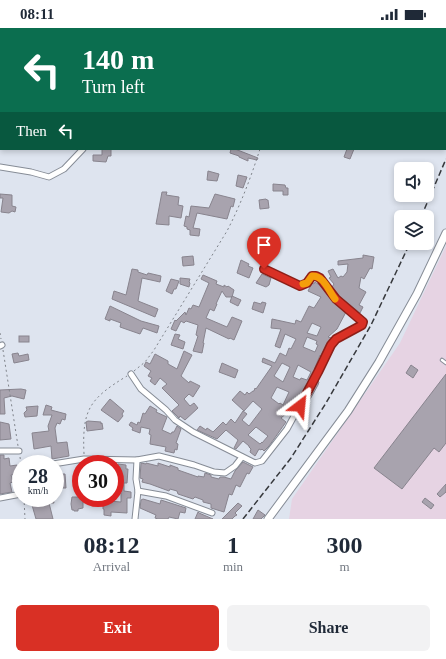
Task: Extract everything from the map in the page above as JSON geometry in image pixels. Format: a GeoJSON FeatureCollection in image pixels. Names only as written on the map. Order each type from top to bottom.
{"type":"FeatureCollection","features":[{"type":"Feature","properties":{"kind":"main road"},"geometry":{"type":"LineString","coordinates":[[268,519],[348,411],[375,368],[417,294],[446,233]]}},
{"type":"Feature","properties":{"kind":"street"},"geometry":{"type":"LineString","coordinates":[[0,167],[31,172],[49,177],[64,169],[82,150]]}},
{"type":"Feature","properties":{"kind":"street"},"geometry":{"type":"LineString","coordinates":[[131,374],[141,389],[166,410],[175,420],[193,432],[255,463],[262,461],[287,429],[331,345],[336,339],[362,325],[363,322],[336,299],[320,278],[312,276],[307,283],[300,286],[264,269]]}},
{"type":"Feature","properties":{"kind":"street"},"geometry":{"type":"LineString","coordinates":[[0,451],[19,451]]}},
{"type":"Feature","properties":{"kind":"street"},"geometry":{"type":"LineString","coordinates":[[124,460],[137,460],[152,456],[166,457],[214,472],[225,473],[235,466],[242,457]]}},
{"type":"Feature","properties":{"kind":"street"},"geometry":{"type":"LineString","coordinates":[[135,519],[138,491],[136,479],[137,460]]}},
{"type":"Feature","properties":{"kind":"street"},"geometry":{"type":"LineString","coordinates":[[138,491],[166,496],[212,513]]}},
{"type":"Feature","properties":{"kind":"street"},"geometry":{"type":"LineString","coordinates":[[0,498],[12,496]]}},
{"type":"Feature","properties":{"kind":"lane"},"geometry":{"type":"LineString","coordinates":[[442,360],[446,363]]}},
{"type":"Feature","properties":{"kind":"path"},"geometry":{"type":"LineString","coordinates":[[84,455],[83,427],[88,410],[102,394],[131,374],[145,362],[154,350],[227,231],[249,184],[260,150]]}},
{"type":"Feature","properties":{"kind":"path"},"geometry":{"type":"LineString","coordinates":[[0,333],[1,346],[9,380],[20,455]]}},
{"type":"Feature","properties":{"kind":"path"},"geometry":{"type":"LineString","coordinates":[[24,507],[25,519]]}},
{"type":"Feature","properties":{"kind":"shaded area"},"geometry":{"type":"Polygon","coordinates":[[[446,246],[446,519],[289,519],[292,499],[400,343],[446,246]]]}},
{"type":"Feature","properties":{"kind":"building"},"geometry":{"type":"Polygon","coordinates":[[[102,150],[111,150],[111,156],[108,156],[106,162],[93,161],[93,155],[102,155],[102,150]]]}},
{"type":"Feature","properties":{"kind":"building"},"geometry":{"type":"Polygon","coordinates":[[[231,150],[238,150],[258,158],[257,160],[248,158],[248,161],[230,153],[231,150]]]}},
{"type":"Feature","properties":{"kind":"building"},"geometry":{"type":"Polygon","coordinates":[[[347,150],[354,150],[350,159],[344,157],[347,150]]]}},
{"type":"Feature","properties":{"kind":"building"},"geometry":{"type":"Polygon","coordinates":[[[208,171],[219,174],[217,181],[207,180],[208,171]]]}},
{"type":"Feature","properties":{"kind":"building"},"geometry":{"type":"Polygon","coordinates":[[[238,175],[247,177],[243,188],[236,186],[238,175]]]}},
{"type":"Feature","properties":{"kind":"building"},"geometry":{"type":"Polygon","coordinates":[[[273,184],[285,185],[286,188],[288,188],[288,195],[283,195],[283,191],[273,191],[273,184]]]}},
{"type":"Feature","properties":{"kind":"building"},"geometry":{"type":"Polygon","coordinates":[[[162,192],[167,192],[166,195],[179,197],[178,205],[183,206],[181,218],[169,216],[169,225],[156,224],[162,192]]]}},
{"type":"Feature","properties":{"kind":"building"},"geometry":{"type":"Polygon","coordinates":[[[0,194],[12,195],[12,206],[16,207],[15,212],[1,212],[3,198],[0,198],[0,194]]]}},
{"type":"Feature","properties":{"kind":"building"},"geometry":{"type":"Polygon","coordinates":[[[215,194],[235,199],[227,219],[197,213],[193,228],[200,229],[199,236],[190,235],[190,230],[184,226],[186,216],[189,217],[191,206],[209,208],[215,194]]]}},
{"type":"Feature","properties":{"kind":"building"},"geometry":{"type":"Polygon","coordinates":[[[259,200],[268,200],[269,208],[260,209],[259,200]]]}},
{"type":"Feature","properties":{"kind":"building"},"geometry":{"type":"Polygon","coordinates":[[[363,255],[374,257],[372,269],[370,268],[364,279],[361,277],[359,288],[366,292],[359,305],[363,307],[360,313],[339,296],[332,287],[334,284],[329,278],[331,277],[328,271],[333,269],[338,278],[341,276],[343,277],[347,272],[348,264],[338,265],[338,261],[363,258],[363,255]]]}},
{"type":"Feature","properties":{"kind":"building"},"geometry":{"type":"Polygon","coordinates":[[[193,256],[194,265],[183,266],[182,257],[193,256]]]}},
{"type":"Feature","properties":{"kind":"building"},"geometry":{"type":"Polygon","coordinates":[[[241,260],[253,268],[249,278],[237,273],[241,260]]]}},
{"type":"Feature","properties":{"kind":"building"},"geometry":{"type":"Polygon","coordinates":[[[132,269],[138,270],[138,272],[147,275],[148,273],[161,276],[160,282],[142,278],[138,301],[158,309],[155,317],[112,299],[114,291],[126,295],[132,269]]]}},
{"type":"Feature","properties":{"kind":"building"},"geometry":{"type":"Polygon","coordinates":[[[262,274],[271,278],[269,285],[266,287],[256,283],[262,274]]]}},
{"type":"Feature","properties":{"kind":"building"},"geometry":{"type":"Polygon","coordinates":[[[203,275],[217,281],[216,284],[224,287],[224,285],[227,287],[228,286],[234,290],[232,297],[226,297],[222,291],[214,311],[210,309],[206,318],[227,327],[232,317],[242,321],[234,340],[206,328],[202,353],[193,351],[198,336],[196,335],[198,325],[186,321],[184,323],[181,321],[176,331],[171,329],[175,320],[176,321],[185,312],[186,315],[189,308],[191,309],[193,305],[199,307],[209,283],[201,279],[203,275]]]}},
{"type":"Feature","properties":{"kind":"building"},"geometry":{"type":"Polygon","coordinates":[[[180,278],[190,279],[189,287],[180,284],[180,278]]]}},
{"type":"Feature","properties":{"kind":"building"},"geometry":{"type":"Polygon","coordinates":[[[171,279],[179,281],[172,294],[166,291],[171,279]]]}},
{"type":"Feature","properties":{"kind":"building"},"geometry":{"type":"Polygon","coordinates":[[[315,282],[321,286],[333,302],[346,312],[337,329],[328,337],[332,338],[327,343],[321,356],[320,355],[314,370],[290,415],[287,413],[281,418],[286,422],[269,446],[264,451],[259,449],[255,456],[250,452],[251,449],[249,446],[243,441],[236,449],[234,448],[238,440],[226,430],[217,439],[197,430],[200,426],[213,432],[223,422],[226,425],[231,419],[235,423],[243,411],[247,414],[242,420],[249,426],[262,409],[253,401],[244,411],[232,400],[240,391],[245,395],[247,392],[249,394],[254,391],[255,388],[256,389],[272,366],[262,362],[263,358],[275,363],[280,353],[286,356],[289,348],[291,349],[296,339],[285,334],[280,348],[275,346],[281,329],[271,328],[272,319],[295,324],[296,320],[301,322],[309,306],[314,308],[321,297],[308,291],[312,283],[314,284],[315,282]],[[312,323],[307,333],[317,336],[321,327],[312,323]],[[307,337],[303,347],[315,352],[318,345],[316,344],[317,341],[307,337]],[[282,363],[274,376],[283,382],[290,367],[282,363]],[[298,365],[293,377],[300,380],[301,378],[307,380],[311,372],[298,365]],[[277,387],[271,398],[279,404],[280,403],[283,405],[289,392],[277,387]],[[256,427],[248,435],[260,444],[268,436],[256,427]]]}},
{"type":"Feature","properties":{"kind":"building"},"geometry":{"type":"Polygon","coordinates":[[[232,296],[241,300],[238,306],[230,302],[232,296]]]}},
{"type":"Feature","properties":{"kind":"building"},"geometry":{"type":"Polygon","coordinates":[[[254,302],[261,304],[262,302],[266,303],[263,313],[252,309],[254,302]]]}},
{"type":"Feature","properties":{"kind":"building"},"geometry":{"type":"Polygon","coordinates":[[[110,306],[141,321],[159,326],[157,333],[143,328],[140,334],[120,327],[121,323],[110,319],[110,321],[105,319],[110,306]]]}},
{"type":"Feature","properties":{"kind":"building"},"geometry":{"type":"Polygon","coordinates":[[[175,334],[180,335],[178,339],[185,342],[183,349],[171,345],[175,334]]]}},
{"type":"Feature","properties":{"kind":"building"},"geometry":{"type":"Polygon","coordinates":[[[19,336],[29,336],[29,342],[19,342],[19,336]]]}},
{"type":"Feature","properties":{"kind":"building"},"geometry":{"type":"Polygon","coordinates":[[[184,351],[192,355],[181,376],[189,383],[190,381],[200,386],[193,397],[189,394],[184,399],[190,406],[194,403],[198,408],[185,420],[180,416],[179,418],[172,411],[179,405],[162,388],[167,384],[160,378],[155,385],[150,381],[152,378],[148,376],[151,371],[144,366],[146,362],[150,364],[155,354],[168,361],[168,364],[177,369],[184,351]]]}},
{"type":"Feature","properties":{"kind":"building"},"geometry":{"type":"Polygon","coordinates":[[[18,353],[19,356],[28,354],[29,360],[14,363],[12,354],[18,353]]]}},
{"type":"Feature","properties":{"kind":"building"},"geometry":{"type":"Polygon","coordinates":[[[222,363],[238,370],[235,378],[219,372],[222,363]]]}},
{"type":"Feature","properties":{"kind":"building"},"geometry":{"type":"Polygon","coordinates":[[[411,365],[418,370],[413,378],[406,373],[411,365]]]}},
{"type":"Feature","properties":{"kind":"building"},"geometry":{"type":"Polygon","coordinates":[[[446,374],[446,443],[439,452],[434,448],[402,489],[374,468],[446,374]]]}},
{"type":"Feature","properties":{"kind":"building"},"geometry":{"type":"Polygon","coordinates":[[[318,381],[318,385],[308,403],[306,402],[318,381]]]}},
{"type":"Feature","properties":{"kind":"building"},"geometry":{"type":"Polygon","coordinates":[[[0,390],[26,390],[24,399],[12,396],[4,398],[5,414],[0,414],[0,390]]]}},
{"type":"Feature","properties":{"kind":"building"},"geometry":{"type":"Polygon","coordinates":[[[110,399],[124,411],[122,414],[123,416],[118,422],[101,410],[110,399]]]}},
{"type":"Feature","properties":{"kind":"building"},"geometry":{"type":"Polygon","coordinates":[[[46,405],[52,407],[51,410],[66,414],[65,420],[62,419],[60,424],[57,423],[55,428],[57,443],[67,442],[69,456],[52,455],[51,446],[34,449],[32,433],[49,431],[48,426],[52,415],[43,415],[46,405]]]}},
{"type":"Feature","properties":{"kind":"building"},"geometry":{"type":"Polygon","coordinates":[[[38,406],[37,416],[25,417],[24,413],[27,410],[26,407],[38,406]]]}},
{"type":"Feature","properties":{"kind":"building"},"geometry":{"type":"Polygon","coordinates":[[[150,406],[157,410],[156,412],[167,417],[162,430],[171,434],[177,426],[181,429],[176,443],[178,444],[177,450],[175,449],[174,453],[165,451],[166,447],[150,444],[150,429],[141,427],[140,433],[132,430],[133,428],[129,425],[131,422],[137,425],[138,422],[140,423],[143,413],[145,414],[150,406]]]}},
{"type":"Feature","properties":{"kind":"building"},"geometry":{"type":"Polygon","coordinates":[[[0,422],[9,424],[11,439],[0,440],[0,422]]]}},
{"type":"Feature","properties":{"kind":"building"},"geometry":{"type":"Polygon","coordinates":[[[86,422],[101,422],[103,429],[87,431],[86,422]]]}},
{"type":"Feature","properties":{"kind":"building"},"geometry":{"type":"Polygon","coordinates":[[[0,455],[4,455],[4,459],[9,458],[10,466],[12,466],[12,482],[10,483],[12,492],[0,494],[0,455]]]}},
{"type":"Feature","properties":{"kind":"building"},"geometry":{"type":"Polygon","coordinates":[[[243,462],[253,467],[249,474],[247,473],[240,487],[236,485],[232,495],[229,494],[224,512],[211,508],[211,504],[203,502],[203,500],[195,497],[193,499],[178,494],[177,491],[170,489],[169,491],[142,482],[143,479],[140,478],[141,463],[158,466],[158,463],[170,467],[170,465],[178,468],[178,470],[198,477],[204,477],[205,473],[211,475],[211,477],[219,479],[220,477],[224,477],[231,479],[235,471],[243,462]]]}},
{"type":"Feature","properties":{"kind":"building"},"geometry":{"type":"Polygon","coordinates":[[[124,465],[126,465],[126,469],[128,469],[127,483],[124,483],[124,465]]]}},
{"type":"Feature","properties":{"kind":"building"},"geometry":{"type":"Polygon","coordinates":[[[64,474],[65,474],[66,488],[64,488],[64,474]]]}},
{"type":"Feature","properties":{"kind":"building"},"geometry":{"type":"Polygon","coordinates":[[[446,484],[446,492],[440,497],[437,494],[446,484]]]}},
{"type":"Feature","properties":{"kind":"building"},"geometry":{"type":"Polygon","coordinates":[[[124,491],[131,492],[131,498],[127,498],[127,513],[111,512],[111,516],[104,515],[103,507],[124,507],[124,491]]]}},
{"type":"Feature","properties":{"kind":"building"},"geometry":{"type":"Polygon","coordinates":[[[72,497],[72,507],[83,508],[78,509],[78,511],[74,511],[72,510],[71,504],[72,497]]]}},
{"type":"Feature","properties":{"kind":"building"},"geometry":{"type":"Polygon","coordinates":[[[425,498],[434,505],[431,509],[422,502],[425,498]]]}},
{"type":"Feature","properties":{"kind":"building"},"geometry":{"type":"Polygon","coordinates":[[[143,499],[160,504],[161,500],[186,508],[185,513],[180,512],[178,519],[169,517],[168,519],[155,518],[156,515],[140,508],[141,500],[143,499]]]}},
{"type":"Feature","properties":{"kind":"building"},"geometry":{"type":"Polygon","coordinates":[[[238,503],[242,506],[235,513],[237,515],[232,519],[222,519],[238,503]]]}},
{"type":"Feature","properties":{"kind":"building"},"geometry":{"type":"Polygon","coordinates":[[[33,507],[50,507],[53,519],[36,519],[33,507]]]}},
{"type":"Feature","properties":{"kind":"building"},"geometry":{"type":"Polygon","coordinates":[[[258,510],[265,515],[261,519],[253,519],[258,510]]]}},
{"type":"Feature","properties":{"kind":"building"},"geometry":{"type":"Polygon","coordinates":[[[198,512],[199,513],[213,519],[195,519],[198,512]]]}},
{"type":"Feature","properties":{"kind":"railway"},"geometry":{"type":"LineString","coordinates":[[424,210],[446,159]]}},
{"type":"Feature","properties":{"kind":"railway"},"geometry":{"type":"LineString","coordinates":[[243,519],[291,458],[326,403],[371,325],[407,250]]}},
{"type":"Feature","properties":{"kind":"slow traffic"},"geometry":{"type":"LineString","coordinates":[[303,284],[307,283],[312,276],[316,276],[325,284],[335,299]]}},
{"type":"Feature","properties":{"kind":"route"},"geometry":{"type":"LineString","coordinates":[[264,269],[300,286],[307,283],[312,276],[320,278],[330,293],[348,311],[363,322],[362,325],[355,330],[347,332],[336,339],[331,345],[300,406]]}}]}
